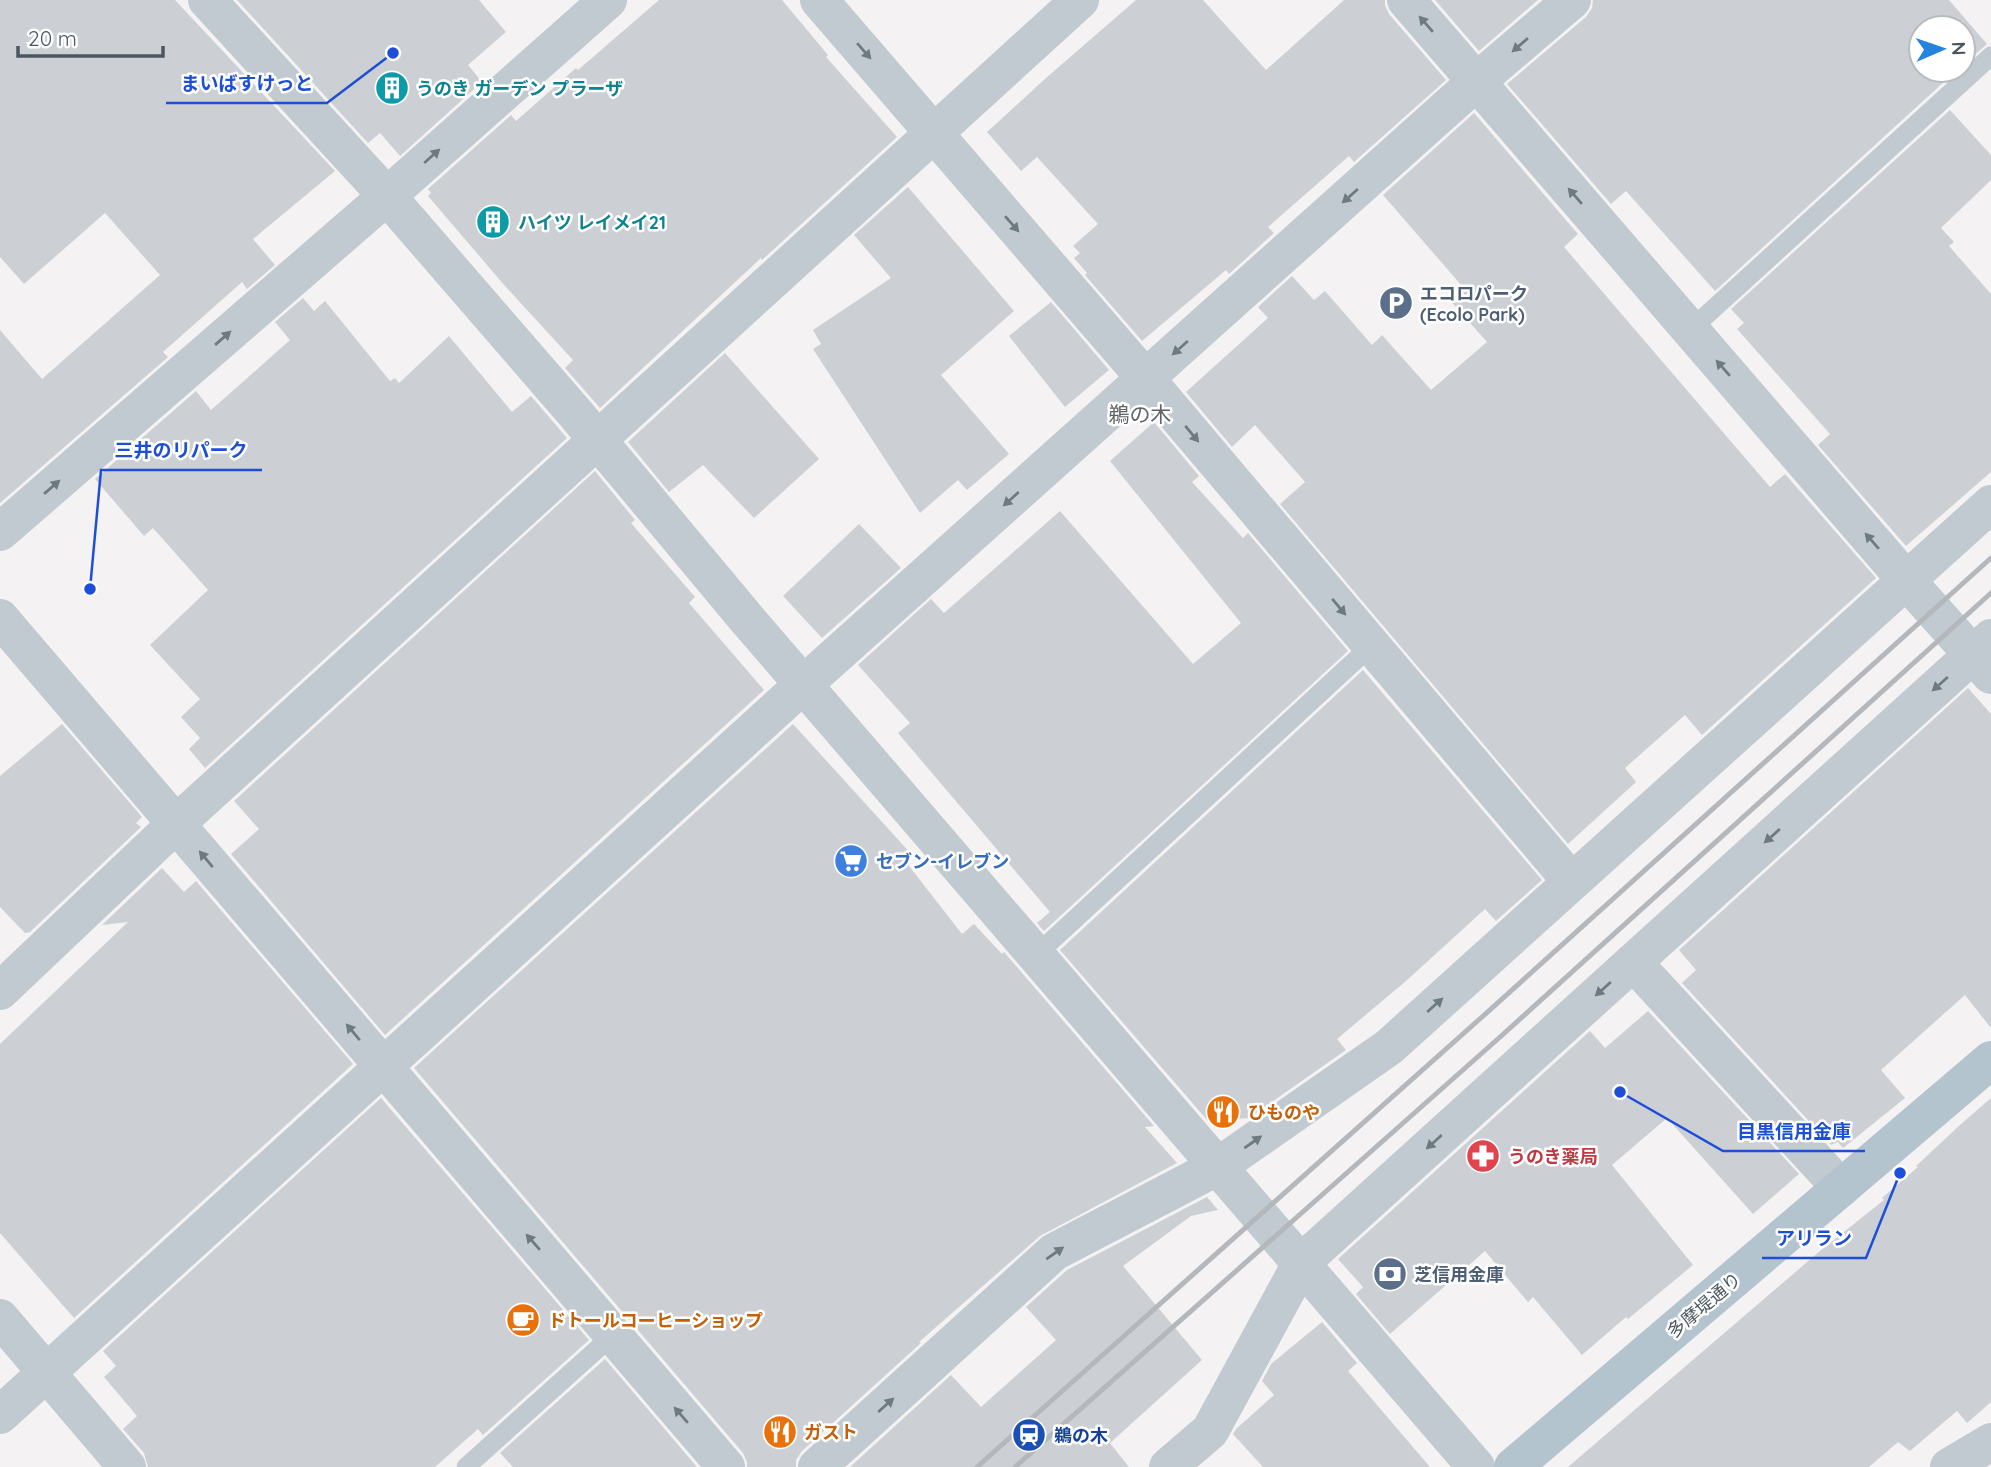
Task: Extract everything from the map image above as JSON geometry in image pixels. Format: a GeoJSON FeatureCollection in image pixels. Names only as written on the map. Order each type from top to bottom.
{"type":"FeatureCollection","features":[{"type":"Feature","properties":{"kind":"main road","name":"多摩堤通り"},"geometry":{"type":"LineString","coordinates":[[1513,1467],[1991,1060]]}},
{"type":"Feature","properties":{"kind":"street"},"geometry":{"type":"LineString","coordinates":[[207,0],[387,196],[1476,1467]]}},
{"type":"Feature","properties":{"kind":"street"},"geometry":{"type":"LineString","coordinates":[[0,532],[608,0]]}},
{"type":"Feature","properties":{"kind":"street"},"geometry":{"type":"LineString","coordinates":[[819,0],[1146,379],[1572,882]]}},
{"type":"Feature","properties":{"kind":"street"},"geometry":{"type":"LineString","coordinates":[[0,990],[176,824],[1080,0]]}},
{"type":"Feature","properties":{"kind":"street"},"geometry":{"type":"LineString","coordinates":[[1168,1467],[1210,1431],[1302,1262],[1633,962],[1985,656],[1933,610],[1906,580],[1406,0]]}},
{"type":"Feature","properties":{"kind":"street"},"geometry":{"type":"LineString","coordinates":[[0,1416],[804,684],[1476,82],[1572,0]]}},
{"type":"Feature","properties":{"kind":"street"},"geometry":{"type":"LineString","coordinates":[[817,1467],[1054,1252],[1217,1167],[1389,1047],[1991,504]]}},
{"type":"Feature","properties":{"kind":"street"},"geometry":{"type":"LineString","coordinates":[[0,618],[726,1467]]}},
{"type":"Feature","properties":{"kind":"street"},"geometry":{"type":"LineString","coordinates":[[1633,962],[1842,1188]]}},
{"type":"Feature","properties":{"kind":"street"},"geometry":{"type":"LineString","coordinates":[[0,1318],[127,1467]]}},
{"type":"Feature","properties":{"kind":"street"},"geometry":{"type":"LineString","coordinates":[[1949,1467],[1991,1442]]}},
{"type":"Feature","properties":{"kind":"lane"},"geometry":{"type":"LineString","coordinates":[[1690,330],[1991,56]]}},
{"type":"Feature","properties":{"kind":"lane"},"geometry":{"type":"LineString","coordinates":[[1036,955],[1372,645]]}},
{"type":"Feature","properties":{"kind":"lane"},"geometry":{"type":"LineString","coordinates":[[466,1467],[612,1335]]}},
{"type":"Feature","properties":{"kind":"building"},"geometry":{"type":"Polygon","coordinates":[[[0,0],[175,0],[335,171],[253,239],[275,265],[247,289],[242,282],[163,352],[168,357],[0,503],[0,330],[42,379],[160,275],[105,213],[24,284],[0,257],[0,0]]]}},
{"type":"Feature","properties":{"kind":"building","name":"うのき ガーデン プラーザ"},"geometry":{"type":"Polygon","coordinates":[[[237,0],[479,0],[506,32],[468,65],[482,82],[400,156],[380,133],[368,143],[237,0]]]}},
{"type":"Feature","properties":{"kind":"building"},"geometry":{"type":"Polygon","coordinates":[[[659,0],[782,0],[828,55],[826,57],[897,137],[762,260],[761,258],[600,408],[565,368],[573,360],[428,196],[431,193],[428,189],[511,115],[516,121],[659,0]]]}},
{"type":"Feature","properties":{"kind":"building"},"geometry":{"type":"Polygon","coordinates":[[[1136,0],[1203,0],[1266,70],[1344,0],[1385,0],[1389,14],[1446,80],[1354,162],[1349,156],[1268,227],[1274,233],[1229,274],[1226,270],[1142,341],[1085,275],[1087,273],[1074,258],[1080,253],[1073,246],[1098,224],[1037,157],[1021,171],[987,132],[1136,0]]]}},
{"type":"Feature","properties":{"kind":"building"},"geometry":{"type":"Polygon","coordinates":[[[1435,0],[1538,0],[1479,51],[1435,0]]]}},
{"type":"Feature","properties":{"kind":"building"},"geometry":{"type":"Polygon","coordinates":[[[1593,0],[1949,0],[1961,14],[1907,14],[1907,84],[1942,84],[1715,291],[1626,191],[1611,204],[1507,84],[1586,17],[1592,8],[1593,0]]]}},
{"type":"Feature","properties":{"kind":"building"},"geometry":{"type":"Polygon","coordinates":[[[1977,32],[1987,44],[1977,53],[1977,32]]]}},
{"type":"Feature","properties":{"kind":"building"},"geometry":{"type":"Polygon","coordinates":[[[1950,110],[1991,155],[1991,180],[1941,228],[1954,242],[1949,246],[1991,294],[1991,472],[1906,546],[1818,445],[1830,434],[1737,329],[1744,323],[1731,309],[1950,110]]]}},
{"type":"Feature","properties":{"kind":"building"},"geometry":{"type":"Polygon","coordinates":[[[1474,113],[1578,234],[1564,247],[1770,487],[1785,474],[1876,578],[1702,735],[1685,715],[1625,768],[1636,782],[1568,844],[1280,504],[1305,482],[1255,425],[1232,447],[1186,392],[1268,318],[1258,307],[1292,276],[1314,300],[1325,291],[1372,345],[1382,335],[1431,390],[1487,342],[1448,298],[1462,286],[1383,195],[1474,113]]]}},
{"type":"Feature","properties":{"kind":"building"},"geometry":{"type":"Polygon","coordinates":[[[908,187],[1014,311],[941,375],[1009,454],[967,490],[958,480],[920,513],[813,349],[821,344],[813,330],[891,278],[854,235],[908,187]]]}},
{"type":"Feature","properties":{"kind":"building"},"geometry":{"type":"Polygon","coordinates":[[[303,298],[314,311],[325,301],[390,381],[395,378],[399,383],[449,336],[512,412],[531,396],[567,438],[205,768],[189,749],[200,738],[181,717],[200,699],[150,645],[208,590],[153,528],[144,536],[95,479],[196,391],[211,410],[290,340],[275,322],[303,298]]]}},
{"type":"Feature","properties":{"kind":"building"},"geometry":{"type":"Polygon","coordinates":[[[1051,302],[1109,370],[1065,407],[1009,336],[1051,302]]]}},
{"type":"Feature","properties":{"kind":"building"},"geometry":{"type":"Polygon","coordinates":[[[725,353],[819,459],[754,518],[703,465],[669,492],[628,442],[725,353]]]}},
{"type":"Feature","properties":{"kind":"building"},"geometry":{"type":"Polygon","coordinates":[[[1154,422],[1199,476],[1192,482],[1243,538],[1248,533],[1348,651],[1044,931],[1037,923],[1050,912],[898,733],[910,723],[858,665],[931,599],[944,613],[1060,511],[1193,664],[1241,623],[1110,461],[1154,422]]]}},
{"type":"Feature","properties":{"kind":"building"},"geometry":{"type":"Polygon","coordinates":[[[595,471],[635,520],[631,523],[695,597],[689,603],[764,690],[385,1035],[231,854],[259,829],[234,801],[595,471]]]}},
{"type":"Feature","properties":{"kind":"building"},"geometry":{"type":"Polygon","coordinates":[[[859,524],[901,568],[822,638],[783,596],[859,524]]]}},
{"type":"Feature","properties":{"kind":"building"},"geometry":{"type":"Polygon","coordinates":[[[1363,670],[1542,880],[1496,921],[1485,909],[1337,1039],[1346,1050],[1249,1118],[1208,1121],[1060,950],[1363,670]]]}},
{"type":"Feature","properties":{"kind":"building"},"geometry":{"type":"Polygon","coordinates":[[[1968,688],[1991,714],[1991,1028],[1965,995],[1881,1070],[1905,1098],[1843,1148],[1838,1142],[1831,1145],[1682,983],[1696,970],[1679,950],[1968,688]]]}},
{"type":"Feature","properties":{"kind":"building"},"geometry":{"type":"Polygon","coordinates":[[[62,724],[142,817],[136,823],[141,827],[30,932],[25,933],[0,907],[0,776],[62,724]]]}},
{"type":"Feature","properties":{"kind":"building"},"geometry":{"type":"Polygon","coordinates":[[[793,724],[913,856],[906,862],[962,934],[974,924],[1002,954],[1004,952],[1154,1126],[1145,1127],[1177,1163],[1040,1236],[919,1342],[921,1343],[802,1451],[796,1460],[796,1467],[747,1467],[743,1453],[414,1068],[793,724]]]}},
{"type":"Feature","properties":{"kind":"building"},"geometry":{"type":"Polygon","coordinates":[[[162,868],[184,892],[196,881],[353,1064],[74,1318],[0,1233],[0,1044],[128,922],[102,925],[162,868]]]}},
{"type":"Feature","properties":{"kind":"building"},"geometry":{"type":"Polygon","coordinates":[[[1648,1011],[1799,1174],[1753,1214],[1667,1118],[1612,1165],[1693,1265],[1582,1355],[1533,1297],[1528,1302],[1485,1251],[1390,1334],[1356,1294],[1363,1287],[1338,1259],[1590,1031],[1605,1048],[1648,1011]]]}},
{"type":"Feature","properties":{"kind":"building"},"geometry":{"type":"Polygon","coordinates":[[[381,1098],[589,1340],[483,1435],[478,1429],[435,1467],[148,1467],[144,1453],[123,1429],[137,1416],[104,1377],[116,1366],[103,1351],[381,1098]]]}},
{"type":"Feature","properties":{"kind":"building"},"geometry":{"type":"Polygon","coordinates":[[[1991,1098],[1991,1402],[1967,1423],[1957,1411],[1910,1451],[1898,1442],[1869,1467],[1568,1467],[1820,1251],[1884,1200],[1882,1198],[1991,1098]]]}},
{"type":"Feature","properties":{"kind":"building"},"geometry":{"type":"Polygon","coordinates":[[[1207,1197],[1218,1210],[1191,1216],[1123,1266],[1202,1360],[1110,1443],[1129,1467],[850,1467],[951,1375],[981,1407],[1056,1340],[1026,1307],[1067,1270],[1207,1197]]]}},
{"type":"Feature","properties":{"kind":"building"},"geometry":{"type":"Polygon","coordinates":[[[1322,1322],[1357,1363],[1348,1371],[1430,1467],[1263,1467],[1233,1434],[1274,1395],[1262,1381],[1271,1364],[1322,1322]]]}},
{"type":"Feature","properties":{"kind":"building"},"geometry":{"type":"Polygon","coordinates":[[[605,1359],[697,1467],[513,1467],[500,1453],[605,1359]]]}},
{"type":"Feature","properties":{"kind":"railway"},"geometry":{"type":"LineString","coordinates":[[977,1467],[1991,558]]}},
{"type":"Feature","properties":{"kind":"railway"},"geometry":{"type":"LineString","coordinates":[[1015,1467],[1499,1038],[1991,593]]}},
{"type":"Feature","properties":{"kind":"place","name":"まいばすけっと"},"geometry":{"type":"Point","coordinates":[393,53]}},
{"type":"Feature","properties":{"kind":"place","name":"うのき ガーデン プラーザ"},"geometry":{"type":"Point","coordinates":[392,88]}},
{"type":"Feature","properties":{"kind":"place","name":"ハイツ レイメイ21"},"geometry":{"type":"Point","coordinates":[493,222]}},
{"type":"Feature","properties":{"kind":"place","name":"エコロパーク (Ecolo Park)"},"geometry":{"type":"Point","coordinates":[1396,303]}},
{"type":"Feature","properties":{"kind":"place","name":"三井のリパーク"},"geometry":{"type":"Point","coordinates":[90,589]}},
{"type":"Feature","properties":{"kind":"place","name":"セブン-イレブン"},"geometry":{"type":"Point","coordinates":[851,861]}},
{"type":"Feature","properties":{"kind":"place","name":"目黒信用金庫"},"geometry":{"type":"Point","coordinates":[1620,1092]}},
{"type":"Feature","properties":{"kind":"place","name":"ひものや"},"geometry":{"type":"Point","coordinates":[1223,1112]}},
{"type":"Feature","properties":{"kind":"place","name":"うのき薬局"},"geometry":{"type":"Point","coordinates":[1483,1156]}},
{"type":"Feature","properties":{"kind":"place","name":"アリラン"},"geometry":{"type":"Point","coordinates":[1900,1173]}},
{"type":"Feature","properties":{"kind":"place","name":"芝信用金庫"},"geometry":{"type":"Point","coordinates":[1390,1274]}},
{"type":"Feature","properties":{"kind":"place","name":"ドトールコーヒーショップ"},"geometry":{"type":"Point","coordinates":[523,1320]}},
{"type":"Feature","properties":{"kind":"place","name":"ガスト"},"geometry":{"type":"Point","coordinates":[780,1432]}},
{"type":"Feature","properties":{"kind":"place","name":"鵜の木"},"geometry":{"type":"Point","coordinates":[1029,1435]}},
{"type":"Feature","properties":{"kind":"district","name":"鵜の木"},"geometry":{"type":"Point","coordinates":[1140,414]}}]}
